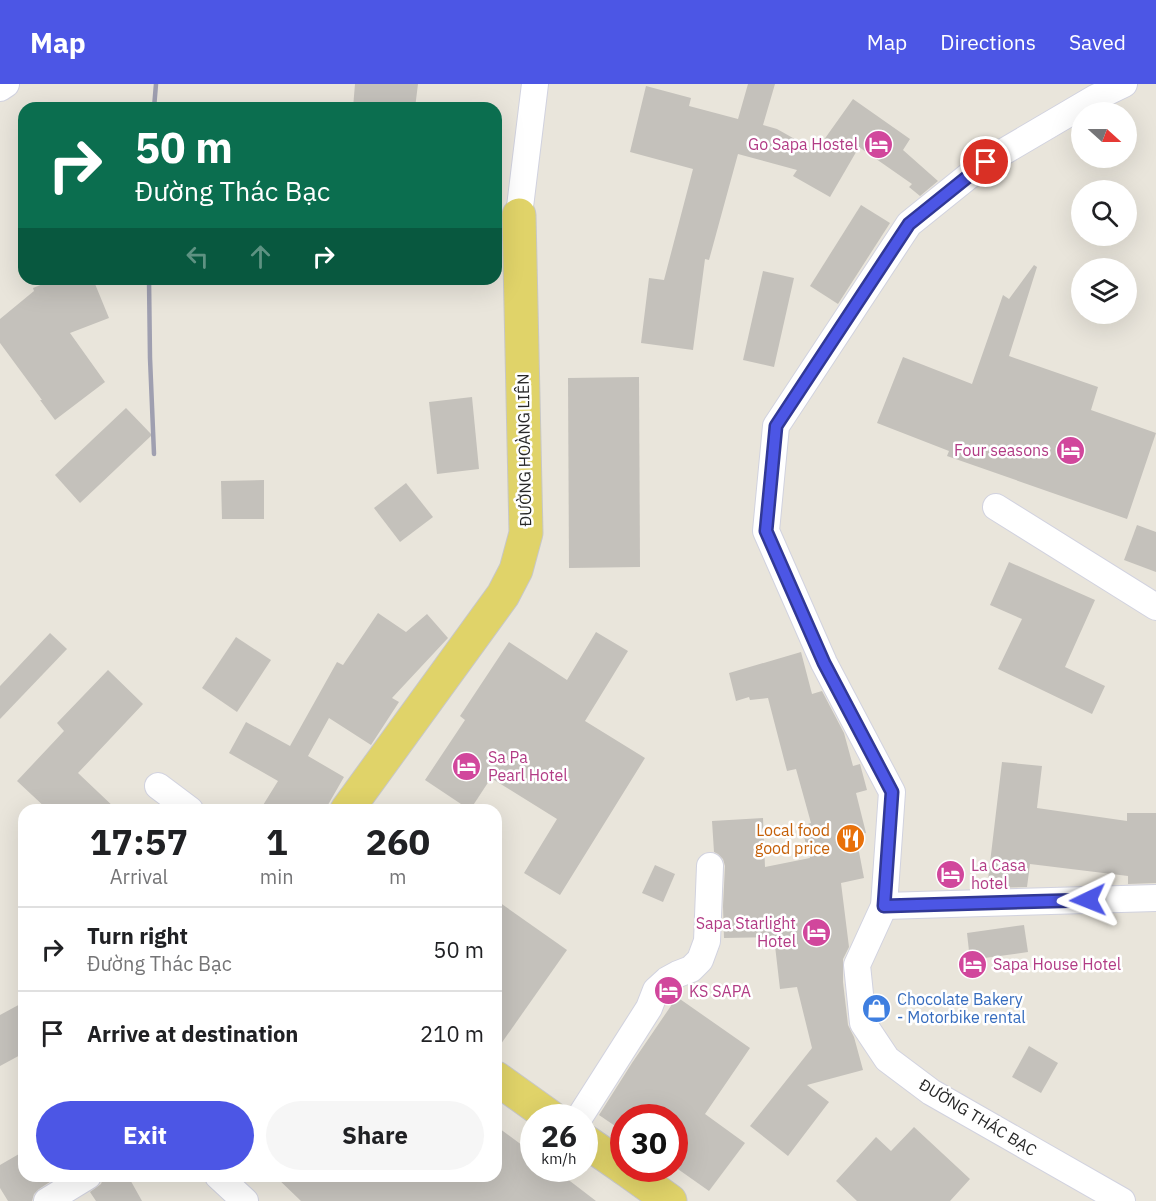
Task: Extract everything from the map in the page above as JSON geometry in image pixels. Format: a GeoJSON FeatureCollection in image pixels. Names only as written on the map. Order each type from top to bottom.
{"type":"FeatureCollection","features":[{"type":"Feature","properties":{"kind":"main road","name":"ĐƯỜNG HOÀNG LIÊN"},"geometry":{"type":"LineString","coordinates":[[351,804],[503,595],[516,570],[526,533],[519,215]]}},
{"type":"Feature","properties":{"kind":"main road"},"geometry":{"type":"LineString","coordinates":[[502,1082],[532,1104]]}},
{"type":"Feature","properties":{"kind":"main road"},"geometry":{"type":"LineString","coordinates":[[644,1182],[670,1201]]}},
{"type":"Feature","properties":{"kind":"street"},"geometry":{"type":"LineString","coordinates":[[0,88],[6,84]]}},
{"type":"Feature","properties":{"kind":"street"},"geometry":{"type":"LineString","coordinates":[[519,215],[535,84]]}},
{"type":"Feature","properties":{"kind":"street","name":"ĐƯỜNG THÁC BẠC"},"geometry":{"type":"LineString","coordinates":[[1122,1201],[931,1092],[887,1059],[863,1023],[857,965],[884,906],[892,792],[824,663],[766,531],[776,426],[909,224],[986,162],[1095,98],[1124,84]]}},
{"type":"Feature","properties":{"kind":"street"},"geometry":{"type":"LineString","coordinates":[[996,507],[1156,607]]}},
{"type":"Feature","properties":{"kind":"street"},"geometry":{"type":"LineString","coordinates":[[158,786],[182,804]]}},
{"type":"Feature","properties":{"kind":"street"},"geometry":{"type":"LineString","coordinates":[[588,1104],[649,1008],[656,990],[667,980],[691,969],[700,960],[707,941],[710,866]]}},
{"type":"Feature","properties":{"kind":"street"},"geometry":{"type":"LineString","coordinates":[[884,906],[1156,898]]}},
{"type":"Feature","properties":{"kind":"street"},"geometry":{"type":"LineString","coordinates":[[47,1201],[78,1182]]}},
{"type":"Feature","properties":{"kind":"street"},"geometry":{"type":"LineString","coordinates":[[224,1182],[245,1201]]}},
{"type":"Feature","properties":{"kind":"building"},"geometry":{"type":"Polygon","coordinates":[[[355,84],[418,84],[416,102],[354,102],[355,84]]]}},
{"type":"Feature","properties":{"kind":"building"},"geometry":{"type":"Polygon","coordinates":[[[748,84],[775,84],[763,125],[777,129],[816,151],[853,99],[910,139],[903,150],[938,181],[920,196],[909,187],[912,184],[859,147],[830,197],[793,176],[797,170],[738,154],[709,260],[705,259],[693,350],[641,343],[649,278],[664,280],[693,169],[630,152],[646,86],[691,98],[689,106],[738,119],[748,84]]]}},
{"type":"Feature","properties":{"kind":"building"},"geometry":{"type":"Polygon","coordinates":[[[861,205],[890,223],[838,304],[810,286],[861,205]]]}},
{"type":"Feature","properties":{"kind":"building"},"geometry":{"type":"Polygon","coordinates":[[[1034,265],[1037,267],[1009,356],[1098,387],[1091,410],[1156,433],[1127,519],[947,456],[949,451],[877,423],[903,357],[972,384],[1003,295],[1009,299],[1034,265]]]}},
{"type":"Feature","properties":{"kind":"building"},"geometry":{"type":"Polygon","coordinates":[[[763,271],[794,278],[774,367],[743,360],[763,271]]]}},
{"type":"Feature","properties":{"kind":"building"},"geometry":{"type":"Polygon","coordinates":[[[40,285],[95,285],[109,318],[70,333],[105,382],[55,420],[0,343],[0,319],[34,291],[33,288],[40,285]]]}},
{"type":"Feature","properties":{"kind":"building"},"geometry":{"type":"Polygon","coordinates":[[[639,377],[640,567],[569,568],[568,378],[639,377]]]}},
{"type":"Feature","properties":{"kind":"building"},"geometry":{"type":"Polygon","coordinates":[[[472,397],[479,469],[437,474],[429,402],[472,397]]]}},
{"type":"Feature","properties":{"kind":"building"},"geometry":{"type":"Polygon","coordinates":[[[126,408],[152,435],[80,503],[55,475],[126,408]]]}},
{"type":"Feature","properties":{"kind":"building"},"geometry":{"type":"Polygon","coordinates":[[[264,480],[264,519],[222,519],[221,481],[264,480]]]}},
{"type":"Feature","properties":{"kind":"building"},"geometry":{"type":"Polygon","coordinates":[[[406,483],[433,517],[400,542],[374,508],[406,483]]]}},
{"type":"Feature","properties":{"kind":"building"},"geometry":{"type":"Polygon","coordinates":[[[1137,525],[1156,532],[1156,572],[1124,560],[1137,525]]]}},
{"type":"Feature","properties":{"kind":"building"},"geometry":{"type":"Polygon","coordinates":[[[1009,562],[1095,600],[1065,667],[1105,686],[1092,714],[998,669],[1022,619],[990,605],[1009,562]]]}},
{"type":"Feature","properties":{"kind":"building"},"geometry":{"type":"Polygon","coordinates":[[[378,613],[406,632],[427,614],[448,638],[392,698],[399,702],[371,745],[329,718],[308,756],[344,777],[328,804],[264,804],[278,781],[229,753],[246,722],[290,746],[337,662],[343,665],[378,613]]]}},
{"type":"Feature","properties":{"kind":"building"},"geometry":{"type":"Polygon","coordinates":[[[596,632],[628,651],[585,721],[645,758],[560,895],[524,873],[557,819],[491,778],[474,804],[461,804],[425,780],[465,720],[460,716],[509,642],[567,680],[596,632]]]}},
{"type":"Feature","properties":{"kind":"building"},"geometry":{"type":"Polygon","coordinates":[[[50,633],[67,649],[0,719],[0,686],[50,633]]]}},
{"type":"Feature","properties":{"kind":"building"},"geometry":{"type":"Polygon","coordinates":[[[236,637],[271,660],[237,712],[202,688],[236,637]]]}},
{"type":"Feature","properties":{"kind":"building"},"geometry":{"type":"Polygon","coordinates":[[[801,652],[812,694],[822,691],[844,733],[853,766],[860,764],[867,790],[856,793],[866,833],[856,836],[864,878],[841,883],[849,947],[843,959],[848,1025],[854,1037],[863,1070],[807,1085],[829,1102],[788,1156],[750,1126],[812,1048],[797,987],[780,989],[774,937],[724,938],[725,866],[723,859],[714,852],[712,821],[763,818],[765,867],[810,858],[801,826],[811,823],[796,769],[787,771],[768,698],[750,700],[749,697],[736,701],[729,673],[801,652]]]}},
{"type":"Feature","properties":{"kind":"building"},"geometry":{"type":"Polygon","coordinates":[[[108,670],[143,704],[78,773],[111,804],[42,804],[17,781],[64,731],[57,723],[108,670]]]}},
{"type":"Feature","properties":{"kind":"building"},"geometry":{"type":"Polygon","coordinates":[[[1002,762],[1042,766],[1037,808],[1127,821],[1127,813],[1156,813],[1156,883],[1128,884],[1128,876],[1030,864],[1027,887],[987,888],[1002,762]]]}},
{"type":"Feature","properties":{"kind":"building"},"geometry":{"type":"Polygon","coordinates":[[[655,865],[675,874],[663,902],[642,893],[655,865]]]}},
{"type":"Feature","properties":{"kind":"building"},"geometry":{"type":"Polygon","coordinates":[[[502,904],[567,950],[502,1042],[502,904]]]}},
{"type":"Feature","properties":{"kind":"building"},"geometry":{"type":"Polygon","coordinates":[[[1024,925],[1028,952],[970,960],[967,933],[1024,925]]]}},
{"type":"Feature","properties":{"kind":"building"},"geometry":{"type":"Polygon","coordinates":[[[677,997],[750,1048],[705,1114],[745,1143],[709,1191],[688,1176],[688,1104],[610,1104],[610,1122],[599,1115],[677,997]]]}},
{"type":"Feature","properties":{"kind":"building"},"geometry":{"type":"Polygon","coordinates":[[[18,1005],[18,1056],[0,1066],[0,1015],[18,1005]]]}},
{"type":"Feature","properties":{"kind":"building"},"geometry":{"type":"Polygon","coordinates":[[[1029,1046],[1058,1063],[1041,1093],[1012,1077],[1029,1046]]]}},
{"type":"Feature","properties":{"kind":"building"},"geometry":{"type":"Polygon","coordinates":[[[914,1127],[970,1179],[950,1201],[857,1201],[836,1181],[876,1137],[891,1151],[914,1127]]]}},
{"type":"Feature","properties":{"kind":"building"},"geometry":{"type":"Polygon","coordinates":[[[502,1130],[520,1144],[520,1182],[571,1182],[596,1201],[301,1201],[281,1182],[502,1182],[502,1130]]]}},
{"type":"Feature","properties":{"kind":"building"},"geometry":{"type":"Polygon","coordinates":[[[18,1155],[18,1182],[50,1182],[34,1194],[32,1201],[8,1201],[0,1188],[0,1165],[18,1155]]]}},
{"type":"Feature","properties":{"kind":"building"},"geometry":{"type":"Polygon","coordinates":[[[102,1182],[131,1182],[142,1201],[96,1201],[90,1192],[102,1182]]]}},
{"type":"Feature","properties":{"kind":"railway"},"geometry":{"type":"LineString","coordinates":[[154,102],[156,84]]}},
{"type":"Feature","properties":{"kind":"railway"},"geometry":{"type":"LineString","coordinates":[[149,285],[154,454]]}},
{"type":"Feature","properties":{"kind":"place","name":"Go Sapa Hostel"},"geometry":{"type":"Point","coordinates":[879,144]}},
{"type":"Feature","properties":{"kind":"place","name":"Four seasons"},"geometry":{"type":"Point","coordinates":[1070,450]}},
{"type":"Feature","properties":{"kind":"place","name":"Sa Pa Pearl Hotel"},"geometry":{"type":"Point","coordinates":[467,766]}},
{"type":"Feature","properties":{"kind":"place","name":"Local food good price"},"geometry":{"type":"Point","coordinates":[851,839]}},
{"type":"Feature","properties":{"kind":"place","name":"La Casa hotel"},"geometry":{"type":"Point","coordinates":[950,874]}},
{"type":"Feature","properties":{"kind":"place","name":"Sapa Starlight Hotel"},"geometry":{"type":"Point","coordinates":[817,932]}},
{"type":"Feature","properties":{"kind":"place","name":"Sapa House Hotel"},"geometry":{"type":"Point","coordinates":[972,964]}},
{"type":"Feature","properties":{"kind":"place","name":"KS SAPA"},"geometry":{"type":"Point","coordinates":[668,991]}},
{"type":"Feature","properties":{"kind":"place","name":"Chocolate Bakery - Motorbike rental"},"geometry":{"type":"Point","coordinates":[876,1008]}},
{"type":"Feature","properties":{"kind":"route"},"geometry":{"type":"LineString","coordinates":[[986,162],[909,224],[776,426],[766,531],[824,663],[892,792],[884,906],[1088,900]]}}]}
